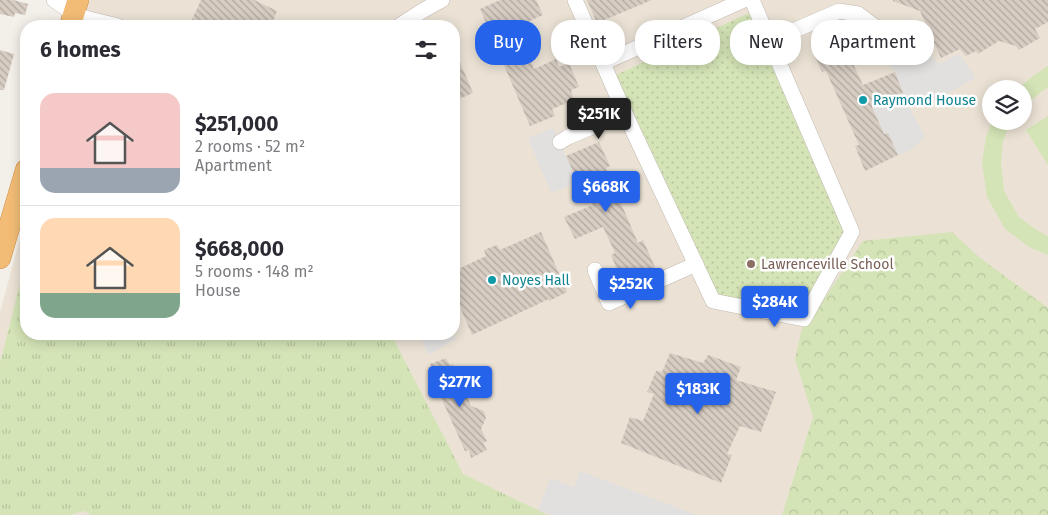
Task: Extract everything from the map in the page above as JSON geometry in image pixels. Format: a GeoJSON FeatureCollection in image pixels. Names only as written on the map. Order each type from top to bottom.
{"type":"FeatureCollection","features":[{"type":"Feature","properties":{"kind":"highway"},"geometry":{"type":"LineString","coordinates":[[0,258],[20,190]]}},
{"type":"Feature","properties":{"kind":"street"},"geometry":{"type":"LineString","coordinates":[[54,0],[74,13],[93,20]]}},
{"type":"Feature","properties":{"kind":"street"},"geometry":{"type":"LineString","coordinates":[[408,20],[442,0]]}},
{"type":"Feature","properties":{"kind":"street"},"geometry":{"type":"LineString","coordinates":[[575,0],[584,20]]}},
{"type":"Feature","properties":{"kind":"street"},"geometry":{"type":"LineString","coordinates":[[625,53],[744,0]]}},
{"type":"Feature","properties":{"kind":"street"},"geometry":{"type":"LineString","coordinates":[[752,0],[761,20]]}},
{"type":"Feature","properties":{"kind":"street"},"geometry":{"type":"LineString","coordinates":[[819,20],[839,11],[858,14],[866,20]]}},
{"type":"Feature","properties":{"kind":"street"},"geometry":{"type":"LineString","coordinates":[[604,65],[714,302],[804,319],[852,232],[780,65]]}},
{"type":"Feature","properties":{"kind":"street"},"geometry":{"type":"LineString","coordinates":[[560,142],[625,113]]}},
{"type":"Feature","properties":{"kind":"street"},"geometry":{"type":"LineString","coordinates":[[594,270],[609,303],[696,264]]}},
{"type":"Feature","properties":{"kind":"shaded area","name":"Lawrenceville School"},"geometry":{"type":"Polygon","coordinates":[[[87,0],[1048,0],[1048,515],[0,515],[0,312],[20,238],[20,340],[460,340],[460,20],[80,20],[87,0]]]}},
{"type":"Feature","properties":{"kind":"shaded area"},"geometry":{"type":"Polygon","coordinates":[[[959,54],[976,78],[928,104],[920,92],[908,105],[925,136],[913,149],[898,155],[888,133],[884,134],[872,107],[903,93],[895,72],[890,65],[934,65],[934,58],[938,64],[959,54]]]}},
{"type":"Feature","properties":{"kind":"shaded area"},"geometry":{"type":"Polygon","coordinates":[[[553,128],[578,182],[551,193],[528,138],[553,128]]]}},
{"type":"Feature","properties":{"kind":"shaded area"},"geometry":{"type":"Polygon","coordinates":[[[422,340],[454,340],[428,355],[422,340]]]}},
{"type":"Feature","properties":{"kind":"shaded area"},"geometry":{"type":"Polygon","coordinates":[[[580,471],[697,515],[552,515],[538,510],[550,478],[574,487],[580,471]]]}},
{"type":"Feature","properties":{"kind":"green space"},"geometry":{"type":"Polygon","coordinates":[[[749,13],[752,20],[734,20],[749,13]]]}},
{"type":"Feature","properties":{"kind":"green space"},"geometry":{"type":"Polygon","coordinates":[[[730,22],[730,65],[772,65],[844,232],[800,311],[718,296],[616,75],[637,65],[720,65],[720,27],[730,22]]]}},
{"type":"Feature","properties":{"kind":"green space"},"geometry":{"type":"Polygon","coordinates":[[[1048,66],[1048,87],[1032,100],[1032,80],[1028,80],[1048,66]]]}},
{"type":"Feature","properties":{"kind":"green space"},"geometry":{"type":"Polygon","coordinates":[[[1048,116],[1048,165],[1026,130],[1032,130],[1032,126],[1048,116]]]}},
{"type":"Feature","properties":{"kind":"green space"},"geometry":{"type":"Polygon","coordinates":[[[989,130],[1007,130],[1003,141],[1001,163],[1004,191],[1019,217],[1048,236],[1048,255],[1029,247],[1005,229],[987,197],[982,163],[989,130]]]}},
{"type":"Feature","properties":{"kind":"green space"},"geometry":{"type":"Polygon","coordinates":[[[952,232],[979,257],[1048,308],[1048,515],[782,515],[813,417],[795,359],[804,319],[820,305],[863,241],[952,232]]]}},
{"type":"Feature","properties":{"kind":"green space"},"geometry":{"type":"Polygon","coordinates":[[[20,284],[20,340],[394,340],[463,474],[548,515],[91,515],[84,511],[70,515],[0,515],[0,363],[20,284]]]}},
{"type":"Feature","properties":{"kind":"building"},"geometry":{"type":"Polygon","coordinates":[[[0,0],[13,0],[28,4],[25,15],[15,13],[14,17],[0,14],[0,0]]]}},
{"type":"Feature","properties":{"kind":"building"},"geometry":{"type":"Polygon","coordinates":[[[201,0],[254,0],[277,11],[273,20],[192,20],[201,0]]]}},
{"type":"Feature","properties":{"kind":"building"},"geometry":{"type":"Polygon","coordinates":[[[500,0],[536,0],[543,15],[532,20],[485,20],[480,9],[500,0]]]}},
{"type":"Feature","properties":{"kind":"building"},"geometry":{"type":"Polygon","coordinates":[[[587,0],[652,0],[604,20],[596,20],[587,0]]]}},
{"type":"Feature","properties":{"kind":"building"},"geometry":{"type":"Polygon","coordinates":[[[1048,0],[1048,22],[1035,29],[1040,38],[1019,50],[1016,46],[999,41],[978,54],[976,51],[966,56],[960,49],[941,58],[934,42],[934,20],[924,20],[920,11],[893,1],[1048,0]]]}},
{"type":"Feature","properties":{"kind":"building"},"geometry":{"type":"Polygon","coordinates":[[[0,50],[14,54],[4,90],[0,90],[0,50]]]}},
{"type":"Feature","properties":{"kind":"building"},"geometry":{"type":"Polygon","coordinates":[[[551,61],[551,65],[558,65],[559,67],[570,65],[579,87],[571,90],[574,100],[552,109],[555,116],[530,126],[504,65],[532,65],[534,69],[551,61]]]}},
{"type":"Feature","properties":{"kind":"building"},"geometry":{"type":"Polygon","coordinates":[[[460,62],[473,93],[460,98],[460,62]]]}},
{"type":"Feature","properties":{"kind":"building","name":"Raymond House"},"geometry":{"type":"Polygon","coordinates":[[[819,65],[854,65],[863,85],[895,72],[903,93],[872,107],[884,134],[888,133],[898,155],[865,171],[855,146],[859,145],[826,71],[822,72],[819,65]]]}},
{"type":"Feature","properties":{"kind":"building"},"geometry":{"type":"Polygon","coordinates":[[[599,142],[610,166],[606,168],[638,243],[643,240],[655,267],[622,282],[611,255],[615,253],[603,227],[575,239],[564,217],[593,205],[582,180],[578,182],[566,156],[599,142]]]}},
{"type":"Feature","properties":{"kind":"building","name":"Noyes Hall"},"geometry":{"type":"Polygon","coordinates":[[[541,232],[567,292],[472,335],[460,307],[460,268],[486,256],[484,250],[497,245],[500,250],[541,232]]]}},
{"type":"Feature","properties":{"kind":"building"},"geometry":{"type":"Polygon","coordinates":[[[670,353],[703,363],[708,355],[741,367],[736,380],[776,392],[761,432],[740,426],[727,454],[732,455],[721,483],[621,443],[630,417],[643,421],[654,394],[647,392],[656,371],[662,372],[670,353]]]}},
{"type":"Feature","properties":{"kind":"building"},"geometry":{"type":"Polygon","coordinates":[[[446,358],[450,365],[453,364],[471,406],[484,411],[486,418],[481,429],[487,441],[483,443],[487,450],[471,458],[469,450],[465,451],[430,373],[433,372],[430,364],[446,358]]]}},
{"type":"Feature","properties":{"kind":"place","name":"Raymond House"},"geometry":{"type":"Point","coordinates":[863,100]}},
{"type":"Feature","properties":{"kind":"place","name":"Lawrenceville School"},"geometry":{"type":"Point","coordinates":[751,264]}},
{"type":"Feature","properties":{"kind":"place","name":"Noyes Hall"},"geometry":{"type":"Point","coordinates":[492,280]}}]}
